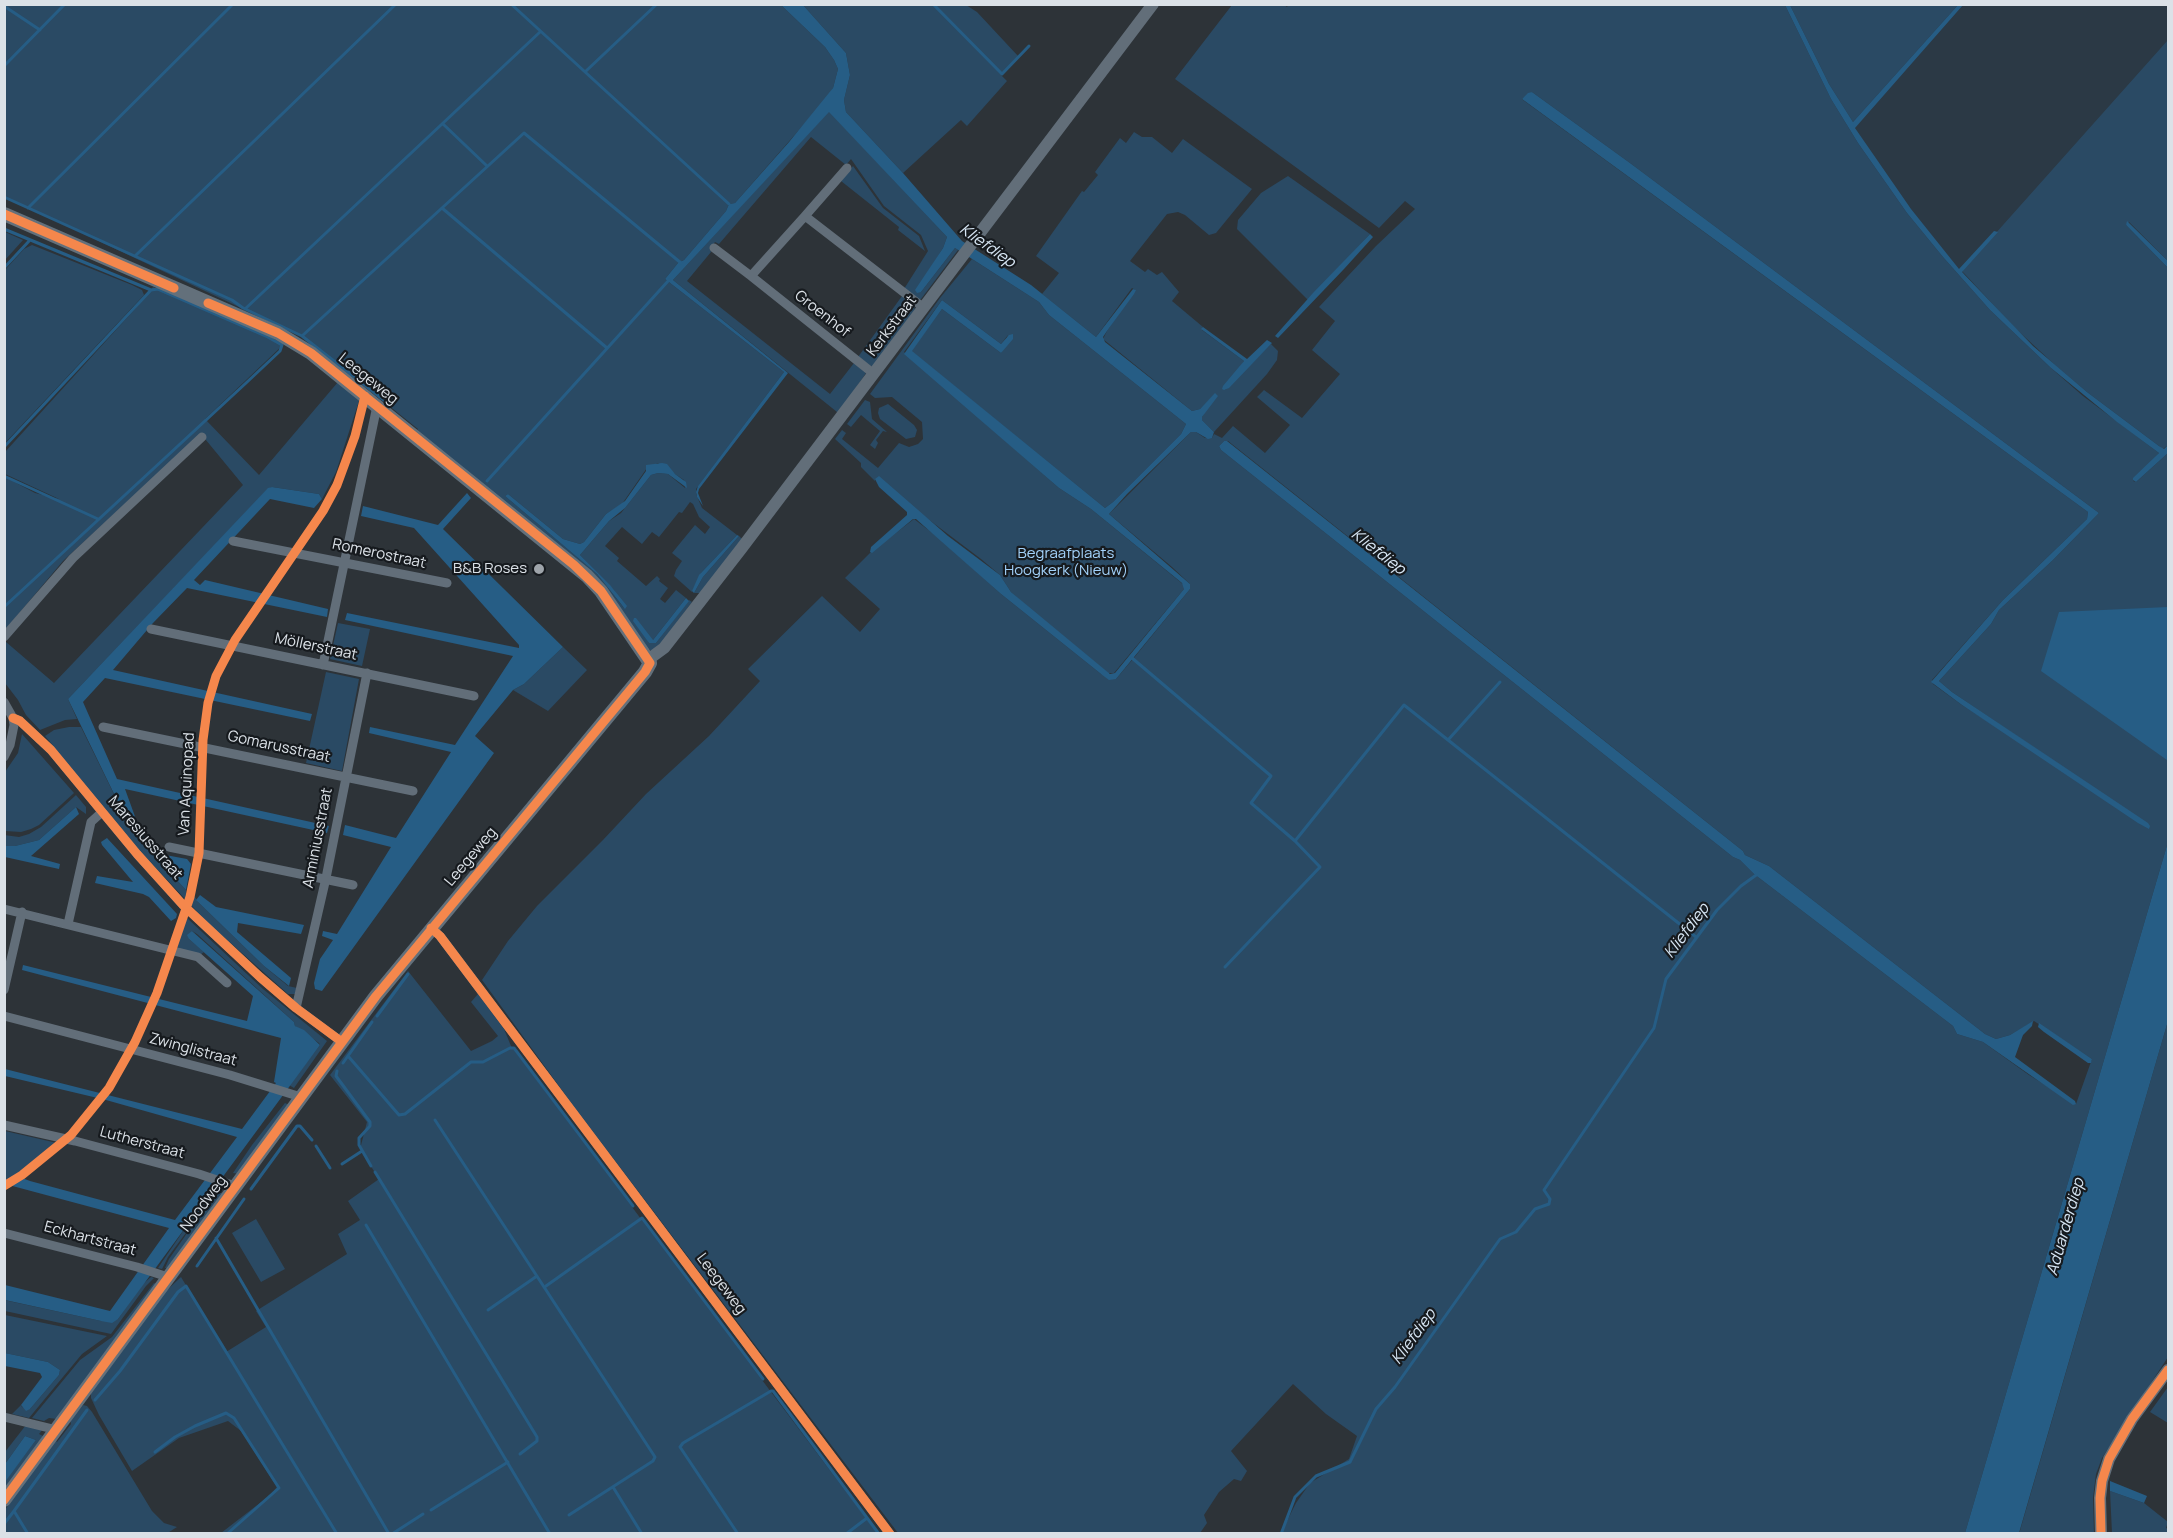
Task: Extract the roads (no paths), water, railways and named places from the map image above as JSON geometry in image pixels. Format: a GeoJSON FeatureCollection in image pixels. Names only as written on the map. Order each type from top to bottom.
{"type":"FeatureCollection","features":[{"type":"Feature","properties":{"kind":"main road","name":"Leegeweg"},"geometry":{"type":"LineString","coordinates":[[4,214],[289,339],[311,353],[587,576],[601,591],[649,659],[650,663],[645,672],[431,928]]}},
{"type":"Feature","properties":{"kind":"main road","name":"Noodweg"},"geometry":{"type":"LineString","coordinates":[[4,1500],[57,1430],[164,1276],[297,1095],[342,1042],[431,928]]}},
{"type":"Feature","properties":{"kind":"street","name":"Kerkstraat"},"geometry":{"type":"LineString","coordinates":[[649,659],[664,648],[964,256],[1153,4]]}},
{"type":"Feature","properties":{"kind":"street"},"geometry":{"type":"LineString","coordinates":[[751,276],[847,168]]}},
{"type":"Feature","properties":{"kind":"street"},"geometry":{"type":"LineString","coordinates":[[805,216],[924,308]]}},
{"type":"Feature","properties":{"kind":"street","name":"Groenhof"},"geometry":{"type":"LineString","coordinates":[[714,248],[874,374]]}},
{"type":"Feature","properties":{"kind":"street"},"geometry":{"type":"LineString","coordinates":[[323,665],[377,406]]}},
{"type":"Feature","properties":{"kind":"street"},"geometry":{"type":"LineString","coordinates":[[4,637],[73,558],[202,437]]}},
{"type":"Feature","properties":{"kind":"street","name":"Romerostraat"},"geometry":{"type":"LineString","coordinates":[[233,541],[447,583]]}},
{"type":"Feature","properties":{"kind":"street","name":"Möllerstraat"},"geometry":{"type":"LineString","coordinates":[[151,629],[474,696]]}},
{"type":"Feature","properties":{"kind":"street","name":"Arminiusstraat"},"geometry":{"type":"LineString","coordinates":[[296,1008],[326,878],[367,673]]}},
{"type":"Feature","properties":{"kind":"street","name":"Maresiusstraat"},"geometry":{"type":"LineString","coordinates":[[4,702],[13,718],[20,721],[51,750],[183,905],[225,946],[296,1008],[342,1042]]}},
{"type":"Feature","properties":{"kind":"street"},"geometry":{"type":"LineString","coordinates":[[4,757],[12,739],[13,718]]}},
{"type":"Feature","properties":{"kind":"street","name":"Gomarusstraat"},"geometry":{"type":"LineString","coordinates":[[103,727],[413,791]]}},
{"type":"Feature","properties":{"kind":"street"},"geometry":{"type":"LineString","coordinates":[[68,924],[91,822],[102,812]]}},
{"type":"Feature","properties":{"kind":"street"},"geometry":{"type":"LineString","coordinates":[[169,847],[354,885]]}},
{"type":"Feature","properties":{"kind":"street"},"geometry":{"type":"LineString","coordinates":[[4,909],[198,957],[227,983]]}},
{"type":"Feature","properties":{"kind":"street"},"geometry":{"type":"LineString","coordinates":[[4,990],[22,912]]}},
{"type":"Feature","properties":{"kind":"street","name":"Leegeweg"},"geometry":{"type":"LineString","coordinates":[[431,928],[440,936],[890,1533]]}},
{"type":"Feature","properties":{"kind":"street","name":"Zwinglistraat"},"geometry":{"type":"LineString","coordinates":[[4,1016],[297,1095]]}},
{"type":"Feature","properties":{"kind":"street","name":"Lutherstraat"},"geometry":{"type":"LineString","coordinates":[[4,1125],[75,1141],[199,1174],[231,1185]]}},
{"type":"Feature","properties":{"kind":"street","name":"Eckhartstraat"},"geometry":{"type":"LineString","coordinates":[[4,1233],[164,1276]]}},
{"type":"Feature","properties":{"kind":"street"},"geometry":{"type":"LineString","coordinates":[[2101,1533],[2100,1498],[2102,1481],[2109,1459],[2132,1419],[2169,1370]]}},
{"type":"Feature","properties":{"kind":"street"},"geometry":{"type":"LineString","coordinates":[[4,1417],[57,1430]]}},
{"type":"Feature","properties":{"kind":"water"},"geometry":{"type":"Polygon","coordinates":[[[781,5],[803,5],[846,53],[850,75],[844,100],[846,112],[962,241],[1031,285],[1096,337],[1133,289],[1136,290],[1103,337],[1105,342],[1192,411],[1200,409],[1215,393],[1218,396],[1202,417],[1202,420],[1214,432],[1212,438],[1208,439],[1196,432],[1191,432],[1109,514],[1190,584],[1190,589],[1116,679],[1109,680],[1001,594],[916,519],[913,519],[872,553],[870,552],[871,547],[907,515],[907,512],[879,487],[875,479],[879,476],[948,536],[1000,575],[1011,592],[1110,674],[1115,673],[1184,589],[1182,583],[1091,509],[1059,488],[904,354],[942,300],[1001,344],[1013,334],[1013,339],[1001,353],[942,309],[912,351],[1105,508],[1181,434],[1186,424],[1049,315],[1039,302],[955,248],[921,292],[917,293],[915,290],[943,248],[947,237],[829,112],[673,280],[788,373],[699,489],[698,493],[703,506],[697,497],[698,486],[784,372],[665,279],[726,211],[729,204],[735,203],[789,142],[833,88],[838,69],[834,60],[825,47],[781,5]]]}},
{"type":"Feature","properties":{"kind":"water"},"geometry":{"type":"Polygon","coordinates":[[[1785,5],[1790,5],[1829,84],[1853,122],[1958,5],[1963,5],[1855,128],[1911,209],[1959,269],[1994,231],[1998,232],[1962,272],[2033,346],[2087,392],[2159,446],[2164,449],[2168,445],[2168,453],[2136,482],[2133,478],[2159,453],[2051,368],[1990,310],[1943,257],[1907,213],[1858,143],[1831,99],[1785,5]]]}},
{"type":"Feature","properties":{"kind":"water"},"geometry":{"type":"Polygon","coordinates":[[[1532,92],[2099,513],[1999,610],[1991,624],[1939,681],[2148,823],[2149,829],[1931,682],[2003,600],[2087,519],[2088,512],[1522,99],[1532,92]]]}},
{"type":"Feature","properties":{"kind":"water"},"geometry":{"type":"Polygon","coordinates":[[[2127,221],[2168,261],[2168,268],[2126,225],[2127,221]]]}},
{"type":"Feature","properties":{"kind":"water"},"geometry":{"type":"Polygon","coordinates":[[[1370,234],[1373,237],[1344,269],[1278,338],[1275,336],[1313,293],[1370,234]]]}},
{"type":"Feature","properties":{"kind":"water"},"geometry":{"type":"Polygon","coordinates":[[[1203,327],[1247,359],[1267,340],[1272,343],[1229,388],[1224,390],[1223,386],[1244,361],[1201,329],[1203,327]]]}},
{"type":"Feature","properties":{"kind":"water"},"geometry":{"type":"Polygon","coordinates":[[[1227,441],[1743,851],[1745,855],[1769,866],[1985,1034],[1996,1039],[2010,1035],[2033,1021],[2032,1026],[2023,1035],[2015,1057],[2076,1104],[2073,1105],[1983,1042],[1957,1034],[1953,1026],[1754,874],[1740,860],[1733,857],[1221,450],[1219,446],[1227,441]]]}},
{"type":"Feature","properties":{"kind":"water"},"geometry":{"type":"Polygon","coordinates":[[[667,464],[686,482],[687,488],[668,474],[651,475],[625,508],[609,521],[580,555],[610,585],[627,606],[625,609],[597,574],[505,496],[508,494],[563,539],[580,544],[606,514],[625,501],[646,471],[646,465],[667,464]]]}},
{"type":"Feature","properties":{"kind":"water"},"geometry":{"type":"Polygon","coordinates":[[[268,488],[319,494],[322,499],[314,508],[270,499],[194,580],[200,585],[205,580],[328,609],[327,617],[187,588],[113,670],[312,714],[310,721],[105,678],[83,702],[117,779],[329,826],[327,833],[125,789],[141,833],[160,854],[187,859],[191,864],[186,890],[133,833],[68,699],[268,488]]]}},
{"type":"Feature","properties":{"kind":"water"},"geometry":{"type":"Polygon","coordinates":[[[467,493],[471,498],[443,529],[563,647],[524,684],[513,690],[475,736],[494,753],[322,991],[315,989],[314,983],[320,959],[333,940],[322,936],[323,931],[337,934],[391,847],[343,835],[345,825],[396,838],[451,752],[369,733],[370,727],[455,745],[513,656],[345,620],[347,613],[519,648],[519,645],[414,528],[361,516],[363,506],[438,525],[467,493]]]}},
{"type":"Feature","properties":{"kind":"water"},"geometry":{"type":"Polygon","coordinates":[[[737,535],[739,536],[703,577],[694,593],[692,591],[699,575],[737,535]]]}},
{"type":"Feature","properties":{"kind":"water"},"geometry":{"type":"Polygon","coordinates":[[[686,598],[689,601],[656,643],[649,643],[633,621],[634,618],[653,640],[686,598]]]}},
{"type":"Feature","properties":{"kind":"water"},"geometry":{"type":"Polygon","coordinates":[[[2168,607],[2167,760],[2041,671],[2059,612],[2168,607]]]}},
{"type":"Feature","properties":{"kind":"water"},"geometry":{"type":"Polygon","coordinates":[[[76,807],[79,814],[31,856],[60,864],[59,869],[5,857],[5,846],[39,840],[76,807]]]}},
{"type":"Feature","properties":{"kind":"water"},"geometry":{"type":"Polygon","coordinates":[[[107,838],[177,914],[176,918],[171,921],[149,897],[143,894],[95,883],[97,876],[133,882],[102,845],[101,842],[107,838]]]}},
{"type":"Feature","properties":{"kind":"water","name":"Aduarderdiep"},"geometry":{"type":"Polygon","coordinates":[[[2168,842],[2168,1021],[2019,1533],[1965,1533],[2168,842]]]}},
{"type":"Feature","properties":{"kind":"water"},"geometry":{"type":"Polygon","coordinates":[[[200,895],[216,907],[304,925],[301,934],[238,923],[237,932],[291,978],[289,986],[264,966],[196,900],[200,895]]]}},
{"type":"Feature","properties":{"kind":"water"},"geometry":{"type":"Polygon","coordinates":[[[192,931],[294,1022],[295,1026],[304,1030],[320,1045],[118,1319],[112,1323],[5,1300],[5,1285],[110,1311],[169,1228],[5,1184],[5,1181],[14,1175],[175,1220],[237,1137],[106,1100],[5,1076],[5,1069],[242,1129],[276,1083],[274,1082],[281,1038],[22,970],[23,965],[247,1021],[253,996],[189,939],[187,935],[192,931]]]}},
{"type":"Feature","properties":{"kind":"water"},"geometry":{"type":"Polygon","coordinates":[[[2039,1023],[2092,1059],[2091,1063],[2044,1032],[2038,1027],[2039,1023]]]}},
{"type":"Feature","properties":{"kind":"water"},"geometry":{"type":"Polygon","coordinates":[[[5,1353],[48,1362],[60,1370],[59,1375],[26,1411],[21,1405],[42,1377],[40,1373],[5,1366],[5,1353]]]}},
{"type":"Feature","properties":{"kind":"water"},"geometry":{"type":"Polygon","coordinates":[[[25,1436],[36,1440],[5,1482],[5,1464],[25,1436]]]}},
{"type":"Feature","properties":{"kind":"water"},"geometry":{"type":"Polygon","coordinates":[[[2110,1481],[2147,1496],[2144,1503],[2110,1491],[2110,1481]]]}},
{"type":"Feature","properties":{"kind":"waterway"},"geometry":{"type":"LineString","coordinates":[[4,66],[65,4]]}},
{"type":"Feature","properties":{"kind":"waterway"},"geometry":{"type":"LineString","coordinates":[[28,208],[233,4]]}},
{"type":"Feature","properties":{"kind":"waterway"},"geometry":{"type":"LineString","coordinates":[[135,256],[396,4]]}},
{"type":"Feature","properties":{"kind":"waterway"},"geometry":{"type":"LineString","coordinates":[[511,4],[729,204]]}},
{"type":"Feature","properties":{"kind":"waterway"},"geometry":{"type":"LineString","coordinates":[[586,71],[657,4]]}},
{"type":"Feature","properties":{"kind":"waterway"},"geometry":{"type":"LineString","coordinates":[[933,4],[1002,74],[1029,46]]}},
{"type":"Feature","properties":{"kind":"waterway"},"geometry":{"type":"LineString","coordinates":[[4,6],[40,30]]}},
{"type":"Feature","properties":{"kind":"waterway"},"geometry":{"type":"LineString","coordinates":[[245,309],[540,32]]}},
{"type":"Feature","properties":{"kind":"waterway"},"geometry":{"type":"LineString","coordinates":[[443,124],[487,166]]}},
{"type":"Feature","properties":{"kind":"waterway"},"geometry":{"type":"LineString","coordinates":[[302,336],[524,133],[681,263]]}},
{"type":"Feature","properties":{"kind":"waterway"},"geometry":{"type":"LineString","coordinates":[[4,197],[232,300],[243,308],[302,336],[390,405]]}},
{"type":"Feature","properties":{"kind":"waterway"},"geometry":{"type":"LineString","coordinates":[[442,208],[607,348]]}},
{"type":"Feature","properties":{"kind":"waterway"},"geometry":{"type":"LineString","coordinates":[[4,229],[151,290],[158,289],[282,345],[280,351],[4,607]]}},
{"type":"Feature","properties":{"kind":"waterway"},"geometry":{"type":"LineString","coordinates":[[4,268],[30,240]]}},
{"type":"Feature","properties":{"kind":"waterway"},"geometry":{"type":"LineString","coordinates":[[487,481],[669,280]]}},
{"type":"Feature","properties":{"kind":"waterway"},"geometry":{"type":"LineString","coordinates":[[4,447],[151,290]]}},
{"type":"Feature","properties":{"kind":"waterway"},"geometry":{"type":"LineString","coordinates":[[4,476],[98,519]]}},
{"type":"Feature","properties":{"kind":"waterway"},"geometry":{"type":"LineString","coordinates":[[1132,658],[1271,776],[1251,803],[1295,841],[1320,867],[1225,967]]}},
{"type":"Feature","properties":{"kind":"waterway"},"geometry":{"type":"LineString","coordinates":[[1295,841],[1404,705],[1448,740],[1500,682]]}},
{"type":"Feature","properties":{"kind":"waterway"},"geometry":{"type":"LineString","coordinates":[[1448,740],[1696,937]]}},
{"type":"Feature","properties":{"kind":"waterway","name":"Kliefdiep"},"geometry":{"type":"LineString","coordinates":[[1281,1534],[1295,1497],[1316,1476],[1350,1462],[1376,1409],[1395,1387],[1500,1239],[1516,1232],[1535,1209],[1549,1204],[1550,1199],[1544,1190],[1654,1028],[1666,979],[1717,910],[1741,886],[1759,873]]}},
{"type":"Feature","properties":{"kind":"waterway"},"geometry":{"type":"LineString","coordinates":[[377,1016],[408,974]]}},
{"type":"Feature","properties":{"kind":"waterway"},"geometry":{"type":"LineString","coordinates":[[343,1063],[372,1022]]}},
{"type":"Feature","properties":{"kind":"waterway"},"geometry":{"type":"LineString","coordinates":[[348,1056],[399,1115],[405,1114],[471,1062],[483,1062],[514,1048],[633,1206]]}},
{"type":"Feature","properties":{"kind":"waterway"},"geometry":{"type":"LineString","coordinates":[[337,1071],[336,1076],[370,1122],[370,1126],[359,1138],[359,1145],[371,1166]]}},
{"type":"Feature","properties":{"kind":"waterway"},"geometry":{"type":"LineString","coordinates":[[435,1120],[655,1457],[653,1461],[569,1515]]}},
{"type":"Feature","properties":{"kind":"waterway"},"geometry":{"type":"LineString","coordinates":[[251,1189],[297,1126],[300,1126],[312,1140]]}},
{"type":"Feature","properties":{"kind":"waterway"},"geometry":{"type":"LineString","coordinates":[[316,1146],[330,1168]]}},
{"type":"Feature","properties":{"kind":"waterway"},"geometry":{"type":"LineString","coordinates":[[342,1164],[362,1151]]}},
{"type":"Feature","properties":{"kind":"waterway"},"geometry":{"type":"LineString","coordinates":[[375,1172],[537,1437],[537,1441],[520,1454]]}},
{"type":"Feature","properties":{"kind":"waterway"},"geometry":{"type":"LineString","coordinates":[[197,1266],[244,1199]]}},
{"type":"Feature","properties":{"kind":"waterway"},"geometry":{"type":"LineString","coordinates":[[546,1286],[642,1218],[763,1379]]}},
{"type":"Feature","properties":{"kind":"waterway"},"geometry":{"type":"LineString","coordinates":[[366,1225],[550,1534]]}},
{"type":"Feature","properties":{"kind":"waterway"},"geometry":{"type":"LineString","coordinates":[[216,1238],[389,1534]]}},
{"type":"Feature","properties":{"kind":"waterway"},"geometry":{"type":"LineString","coordinates":[[488,1310],[537,1276]]}},
{"type":"Feature","properties":{"kind":"waterway"},"geometry":{"type":"LineString","coordinates":[[95,1400],[120,1371],[178,1292],[186,1286],[337,1534]]}},
{"type":"Feature","properties":{"kind":"waterway"},"geometry":{"type":"LineString","coordinates":[[738,1534],[680,1447],[683,1443],[771,1391],[879,1534]]}},
{"type":"Feature","properties":{"kind":"waterway"},"geometry":{"type":"LineString","coordinates":[[14,1511],[87,1410]]}},
{"type":"Feature","properties":{"kind":"waterway"},"geometry":{"type":"LineString","coordinates":[[155,1452],[195,1426],[226,1413],[234,1418],[279,1488],[228,1533]]}},
{"type":"Feature","properties":{"kind":"waterway"},"geometry":{"type":"LineString","coordinates":[[431,1510],[508,1462]]}},
{"type":"Feature","properties":{"kind":"waterway"},"geometry":{"type":"LineString","coordinates":[[613,1487],[642,1534]]}},
{"type":"Feature","properties":{"kind":"waterway"},"geometry":{"type":"LineString","coordinates":[[4,1524],[14,1511],[28,1534]]}},
{"type":"Feature","properties":{"kind":"waterway"},"geometry":{"type":"LineString","coordinates":[[392,1534],[423,1514]]}},
{"type":"Feature","properties":{"kind":"waterway"},"geometry":{"type":"LineString","coordinates":[[846,1534],[867,1518]]}},
{"type":"Feature","properties":{"kind":"place","name":"B&B Roses"},"geometry":{"type":"Point","coordinates":[539,569]}},
{"type":"Feature","properties":{"kind":"park label","name":"Begraafplaats Hoogkerk (Nieuw)"},"geometry":{"type":"Point","coordinates":[1066,562]}}]}
